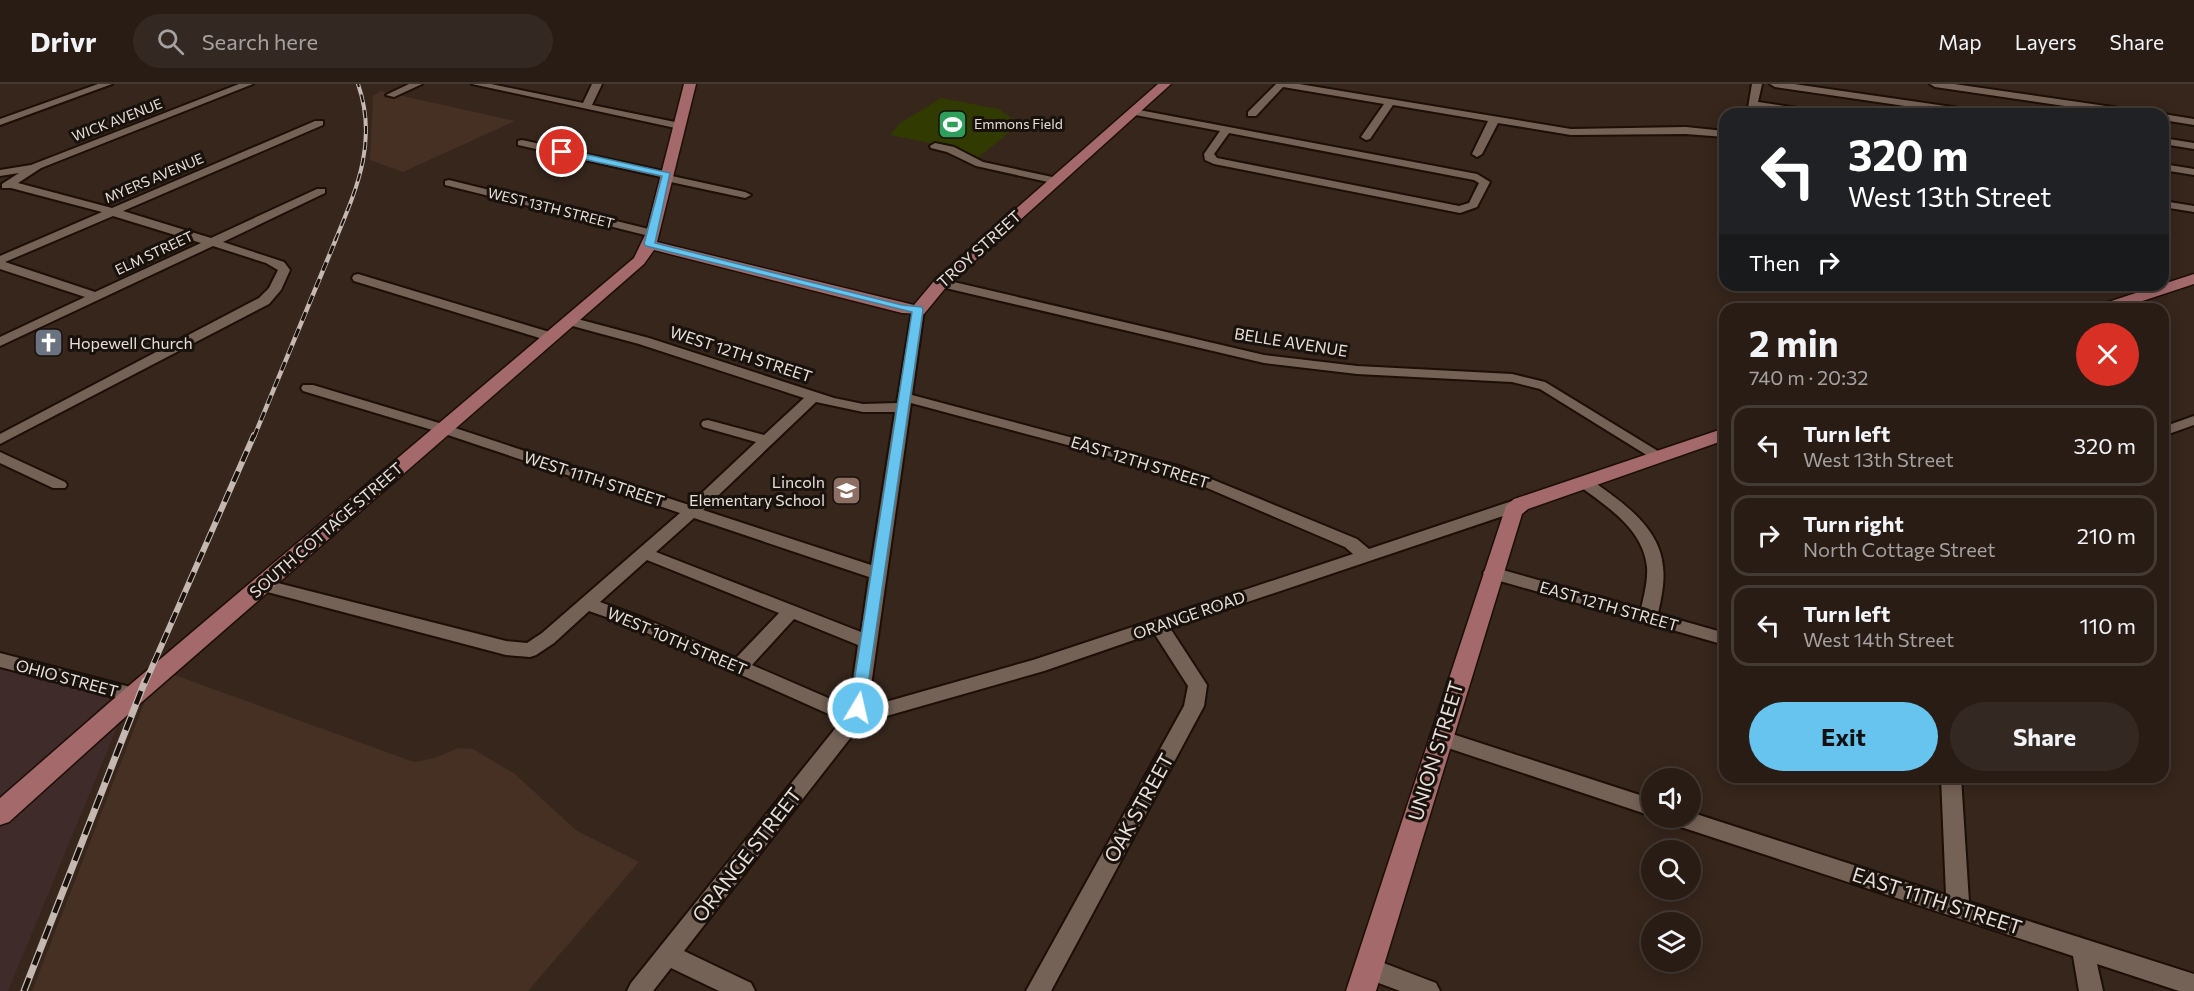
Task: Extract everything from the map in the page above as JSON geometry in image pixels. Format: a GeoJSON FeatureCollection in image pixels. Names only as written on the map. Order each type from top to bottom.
{"type":"FeatureCollection","features":[{"type":"Feature","properties":{"kind":"main road"},"geometry":{"type":"LineString","coordinates":[[651,238],[690,84]]}},
{"type":"Feature","properties":{"kind":"main road","name":"TROY STREET"},"geometry":{"type":"LineString","coordinates":[[918,310],[940,283],[1165,84]]}},
{"type":"Feature","properties":{"kind":"main road","name":"WEST 13TH STREET"},"geometry":{"type":"LineString","coordinates":[[651,238],[902,308],[918,310]]}},
{"type":"Feature","properties":{"kind":"main road","name":"SOUTH COTTAGE STREET"},"geometry":{"type":"LineString","coordinates":[[5,804],[639,261],[651,238]]}},
{"type":"Feature","properties":{"kind":"main road"},"geometry":{"type":"LineString","coordinates":[[2169,287],[2194,279]]}},
{"type":"Feature","properties":{"kind":"main road"},"geometry":{"type":"LineString","coordinates":[[2120,303],[2157,291]]}},
{"type":"Feature","properties":{"kind":"main road","name":"ORANGE ROAD"},"geometry":{"type":"LineString","coordinates":[[1517,507],[1719,436]]}},
{"type":"Feature","properties":{"kind":"main road","name":"UNION STREET"},"geometry":{"type":"LineString","coordinates":[[1364,980],[1492,573],[1517,507]]}},
{"type":"Feature","properties":{"kind":"street"},"geometry":{"type":"LineString","coordinates":[[0,122],[107,84]]}},
{"type":"Feature","properties":{"kind":"street","name":"WICK AVENUE"},"geometry":{"type":"LineString","coordinates":[[5,186],[37,166],[248,84]]}},
{"type":"Feature","properties":{"kind":"street"},"geometry":{"type":"LineString","coordinates":[[391,95],[417,84]]}},
{"type":"Feature","properties":{"kind":"street"},"geometry":{"type":"LineString","coordinates":[[477,84],[680,126]]}},
{"type":"Feature","properties":{"kind":"street"},"geometry":{"type":"LineString","coordinates":[[586,107],[597,84]]}},
{"type":"Feature","properties":{"kind":"street"},"geometry":{"type":"LineString","coordinates":[[1252,114],[1281,84],[1590,134],[1671,129],[1719,133]]}},
{"type":"Feature","properties":{"kind":"street"},"geometry":{"type":"LineString","coordinates":[[1752,108],[1757,84]]}},
{"type":"Feature","properties":{"kind":"street"},"geometry":{"type":"LineString","coordinates":[[1775,84],[1939,108]]}},
{"type":"Feature","properties":{"kind":"street"},"geometry":{"type":"LineString","coordinates":[[1935,84],[2099,108]]}},
{"type":"Feature","properties":{"kind":"street"},"geometry":{"type":"LineString","coordinates":[[1366,137],[1390,102]]}},
{"type":"Feature","properties":{"kind":"street"},"geometry":{"type":"LineString","coordinates":[[1134,112],[1227,129],[1477,177],[1485,182],[1473,205],[1464,209],[1454,209],[1214,161],[1209,158],[1209,154],[1227,129]]}},
{"type":"Feature","properties":{"kind":"street"},"geometry":{"type":"LineString","coordinates":[[2169,118],[2194,122]]}},
{"type":"Feature","properties":{"kind":"street"},"geometry":{"type":"LineString","coordinates":[[1477,154],[1494,120]]}},
{"type":"Feature","properties":{"kind":"street","name":"MYERS AVENUE"},"geometry":{"type":"LineString","coordinates":[[0,260],[319,123]]}},
{"type":"Feature","properties":{"kind":"street"},"geometry":{"type":"LineString","coordinates":[[2169,142],[2194,146]]}},
{"type":"Feature","properties":{"kind":"street"},"geometry":{"type":"LineString","coordinates":[[522,143],[745,195]]}},
{"type":"Feature","properties":{"kind":"street"},"geometry":{"type":"LineString","coordinates":[[935,146],[950,149],[980,164],[1056,181]]}},
{"type":"Feature","properties":{"kind":"street"},"geometry":{"type":"LineString","coordinates":[[0,174],[37,166]]}},
{"type":"Feature","properties":{"kind":"street"},"geometry":{"type":"LineString","coordinates":[[2169,168],[2194,172]]}},
{"type":"Feature","properties":{"kind":"street","name":"WEST 13TH STREET"},"geometry":{"type":"LineString","coordinates":[[449,183],[651,238]]}},
{"type":"Feature","properties":{"kind":"street"},"geometry":{"type":"LineString","coordinates":[[0,440],[259,304],[274,290],[283,275],[283,268],[270,260],[35,189],[5,186]]}},
{"type":"Feature","properties":{"kind":"street","name":"ELM STREET"},"geometry":{"type":"LineString","coordinates":[[0,342],[321,191]]}},
{"type":"Feature","properties":{"kind":"street"},"geometry":{"type":"LineString","coordinates":[[2169,195],[2194,200]]}},
{"type":"Feature","properties":{"kind":"street"},"geometry":{"type":"LineString","coordinates":[[2169,205],[2194,210]]}},
{"type":"Feature","properties":{"kind":"street"},"geometry":{"type":"LineString","coordinates":[[0,265],[96,297]]}},
{"type":"Feature","properties":{"kind":"street"},"geometry":{"type":"LineString","coordinates":[[358,278],[551,337]]}},
{"type":"Feature","properties":{"kind":"street","name":"BELLE AVENUE"},"geometry":{"type":"LineString","coordinates":[[940,283],[1252,356],[1305,366],[1500,378],[1531,382],[1545,386],[1658,456]]}},
{"type":"Feature","properties":{"kind":"street"},"geometry":{"type":"LineString","coordinates":[[855,718],[869,642],[918,310]]}},
{"type":"Feature","properties":{"kind":"street","name":"WEST 12TH STREET"},"geometry":{"type":"LineString","coordinates":[[570,321],[644,341],[813,397],[849,406],[903,402]]}},
{"type":"Feature","properties":{"kind":"street","name":"WEST 11TH STREET"},"geometry":{"type":"LineString","coordinates":[[308,388],[444,429],[879,574]]}},
{"type":"Feature","properties":{"kind":"street"},"geometry":{"type":"LineString","coordinates":[[587,604],[692,511],[813,397]]}},
{"type":"Feature","properties":{"kind":"street","name":"EAST 12TH STREET"},"geometry":{"type":"LineString","coordinates":[[903,402],[1178,470],[1351,543],[1365,555]]}},
{"type":"Feature","properties":{"kind":"street"},"geometry":{"type":"LineString","coordinates":[[2169,430],[2193,421]]}},
{"type":"Feature","properties":{"kind":"street"},"geometry":{"type":"LineString","coordinates":[[708,424],[768,441]]}},
{"type":"Feature","properties":{"kind":"street"},"geometry":{"type":"LineString","coordinates":[[0,458],[59,485]]}},
{"type":"Feature","properties":{"kind":"street"},"geometry":{"type":"LineString","coordinates":[[1584,482],[1630,518],[1649,545],[1655,564],[1649,618]]}},
{"type":"Feature","properties":{"kind":"street","name":"ORANGE ROAD"},"geometry":{"type":"LineString","coordinates":[[855,718],[1037,666],[1365,555],[1517,507]]}},
{"type":"Feature","properties":{"kind":"street"},"geometry":{"type":"LineString","coordinates":[[644,554],[869,642]]}},
{"type":"Feature","properties":{"kind":"street","name":"EAST 12TH STREET"},"geometry":{"type":"LineString","coordinates":[[1492,573],[1719,637]]}},
{"type":"Feature","properties":{"kind":"street","name":"WEST 10TH STREET"},"geometry":{"type":"LineString","coordinates":[[262,585],[520,650],[538,646],[587,604],[635,621],[855,718]]}},
{"type":"Feature","properties":{"kind":"street"},"geometry":{"type":"LineString","coordinates":[[739,667],[792,611]]}},
{"type":"Feature","properties":{"kind":"street","name":"OAK STREET"},"geometry":{"type":"LineString","coordinates":[[1038,991],[1171,749],[1197,696],[1198,685],[1158,625]]}},
{"type":"Feature","properties":{"kind":"street","name":"OHIO STREET"},"geometry":{"type":"LineString","coordinates":[[0,660],[134,695]]}},
{"type":"Feature","properties":{"kind":"street","name":"ORANGE STREET"},"geometry":{"type":"LineString","coordinates":[[639,991],[855,718]]}},
{"type":"Feature","properties":{"kind":"street"},"geometry":{"type":"LineString","coordinates":[[1440,738],[1641,804]]}},
{"type":"Feature","properties":{"kind":"street"},"geometry":{"type":"LineString","coordinates":[[1951,783],[1958,907]]}},
{"type":"Feature","properties":{"kind":"street","name":"EAST 11TH STREET"},"geometry":{"type":"LineString","coordinates":[[1701,824],[2194,985]]}},
{"type":"Feature","properties":{"kind":"street"},"geometry":{"type":"LineString","coordinates":[[2083,949],[2091,991]]}},
{"type":"Feature","properties":{"kind":"street"},"geometry":{"type":"LineString","coordinates":[[668,955],[743,991]]}},
{"type":"Feature","properties":{"kind":"street"},"geometry":{"type":"LineString","coordinates":[[1364,980],[1428,991]]}},
{"type":"Feature","properties":{"kind":"shaded area"},"geometry":{"type":"Polygon","coordinates":[[[381,91],[515,121],[403,172],[370,160],[373,96],[381,91]]]}},
{"type":"Feature","properties":{"kind":"shaded area"},"geometry":{"type":"Polygon","coordinates":[[[0,655],[132,691],[8,991],[0,991],[0,655]]]}},
{"type":"Feature","properties":{"kind":"shaded area"},"geometry":{"type":"Polygon","coordinates":[[[169,673],[414,762],[435,758],[458,748],[473,749],[515,774],[577,831],[639,862],[528,991],[32,991],[148,693],[169,673]]]}},
{"type":"Feature","properties":{"kind":"green space","name":"Emmons Field"},"geometry":{"type":"Polygon","coordinates":[[[941,98],[999,109],[1020,124],[975,160],[959,149],[890,135],[900,123],[941,98]]]}},
{"type":"Feature","properties":{"kind":"railway"},"geometry":{"type":"LineString","coordinates":[[335,241],[357,183],[365,145],[364,105],[358,84]]}},
{"type":"Feature","properties":{"kind":"railway"},"geometry":{"type":"LineString","coordinates":[[254,437],[336,239]]}},
{"type":"Feature","properties":{"kind":"railway"},"geometry":{"type":"LineString","coordinates":[[145,683],[254,435]]}},
{"type":"Feature","properties":{"kind":"railway"},"geometry":{"type":"LineString","coordinates":[[24,991],[145,681]]}},
{"type":"Feature","properties":{"kind":"place","name":"Emmons Field"},"geometry":{"type":"Point","coordinates":[953,124]}},
{"type":"Feature","properties":{"kind":"place","name":"Hopewell Church"},"geometry":{"type":"Point","coordinates":[48,343]}},
{"type":"Feature","properties":{"kind":"place","name":"Lincoln Elementary School"},"geometry":{"type":"Point","coordinates":[846,491]}},
{"type":"Feature","properties":{"kind":"route"},"geometry":{"type":"LineString","coordinates":[[562,152],[667,175],[649,244],[902,308],[918,310],[858,708]]}}]}
